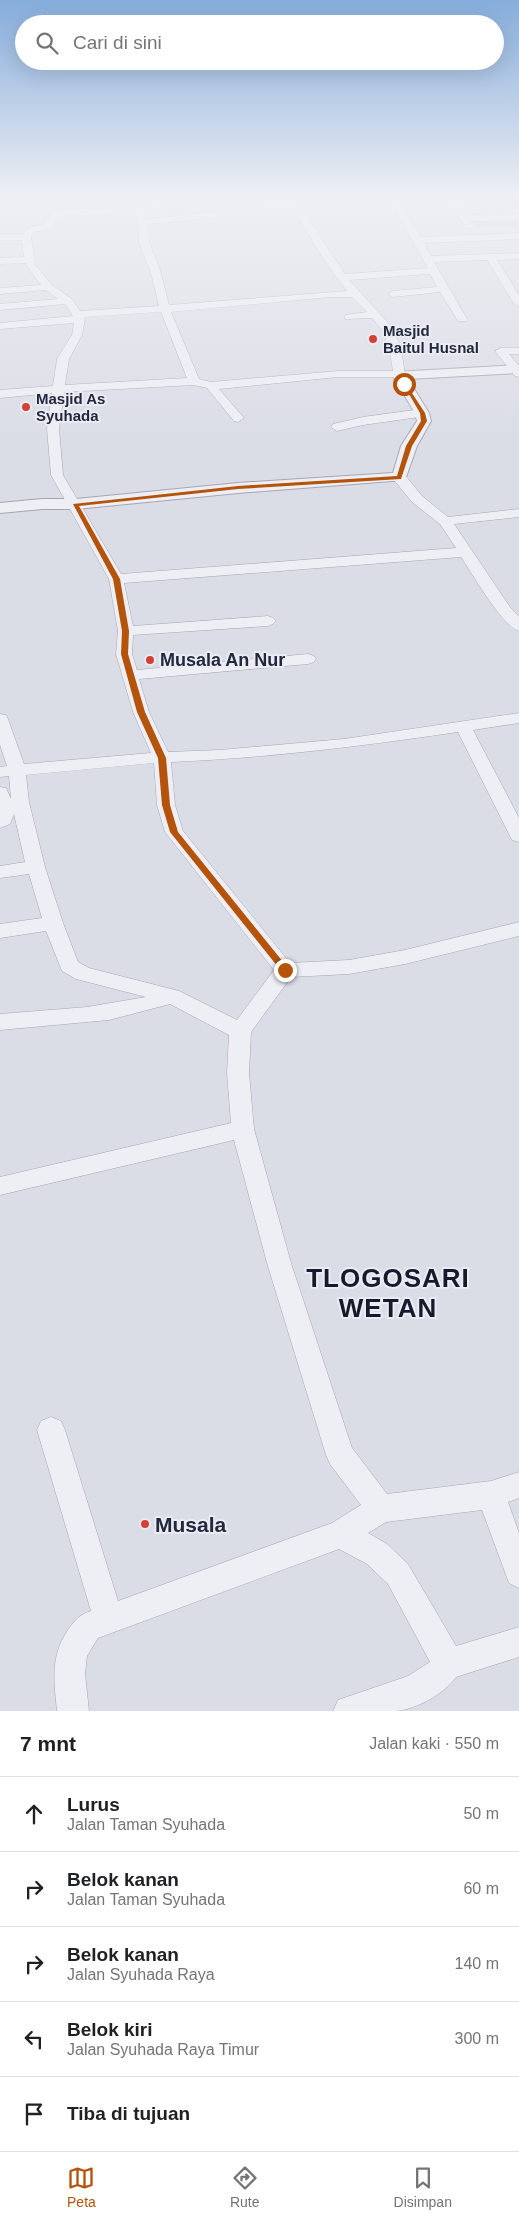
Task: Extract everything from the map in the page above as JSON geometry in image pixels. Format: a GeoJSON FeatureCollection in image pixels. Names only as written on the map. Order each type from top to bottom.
{"type":"FeatureCollection","features":[{"type":"Feature","properties":{"kind":"street"},"geometry":{"type":"LineString","coordinates":[[42,280],[48,287],[68,301],[79,317],[77,335],[63,359],[58,390],[53,429],[57,476],[76,504],[116,579],[126,631],[124,654],[141,712],[162,758],[166,805],[174,832],[285,970]]}},
{"type":"Feature","properties":{"kind":"street"},"geometry":{"type":"LineString","coordinates":[[158,280],[165,309],[179,339],[194,381]]}},
{"type":"Feature","properties":{"kind":"street"},"geometry":{"type":"LineString","coordinates":[[344,280],[386,326],[395,347],[399,374],[422,413],[424,421],[409,446],[399,477]]}},
{"type":"Feature","properties":{"kind":"street"},"geometry":{"type":"LineString","coordinates":[[438,280],[462,319]]}},
{"type":"Feature","properties":{"kind":"street"},"geometry":{"type":"LineString","coordinates":[[508,280],[517,298]]}},
{"type":"Feature","properties":{"kind":"street"},"geometry":{"type":"LineString","coordinates":[[0,291],[48,287]]}},
{"type":"Feature","properties":{"kind":"street"},"geometry":{"type":"LineString","coordinates":[[393,294],[443,289]]}},
{"type":"Feature","properties":{"kind":"street"},"geometry":{"type":"LineString","coordinates":[[0,326],[262,299],[355,294]]}},
{"type":"Feature","properties":{"kind":"street"},"geometry":{"type":"LineString","coordinates":[[0,307],[68,301]]}},
{"type":"Feature","properties":{"kind":"street"},"geometry":{"type":"LineString","coordinates":[[349,318],[376,314]]}},
{"type":"Feature","properties":{"kind":"street"},"geometry":{"type":"LineString","coordinates":[[518,371],[500,352],[519,351]]}},
{"type":"Feature","properties":{"kind":"street"},"geometry":{"type":"LineString","coordinates":[[0,394],[122,385],[149,386],[194,381],[211,386],[338,374],[518,371]]}},
{"type":"Feature","properties":{"kind":"street"},"geometry":{"type":"LineString","coordinates":[[211,386],[238,418]]}},
{"type":"Feature","properties":{"kind":"street"},"geometry":{"type":"LineString","coordinates":[[337,427],[370,420],[422,413]]}},
{"type":"Feature","properties":{"kind":"street"},"geometry":{"type":"LineString","coordinates":[[0,508],[42,504],[76,504],[238,488],[399,477]]}},
{"type":"Feature","properties":{"kind":"street"},"geometry":{"type":"LineString","coordinates":[[399,477],[417,499],[445,521],[504,610],[519,626]]}},
{"type":"Feature","properties":{"kind":"street"},"geometry":{"type":"LineString","coordinates":[[445,521],[519,513]]}},
{"type":"Feature","properties":{"kind":"street"},"geometry":{"type":"LineString","coordinates":[[116,579],[186,572],[466,552]]}},
{"type":"Feature","properties":{"kind":"street"},"geometry":{"type":"LineString","coordinates":[[126,631],[268,622]]}},
{"type":"Feature","properties":{"kind":"street"},"geometry":{"type":"LineString","coordinates":[[130,674],[308,659]]}},
{"type":"Feature","properties":{"kind":"street"},"geometry":{"type":"LineString","coordinates":[[8,771],[102,761],[344,744],[519,718]]}},
{"type":"Feature","properties":{"kind":"street"},"geometry":{"type":"LineString","coordinates":[[0,720],[8,771],[20,802],[36,867],[45,924],[69,966],[83,974],[164,998],[240,1031]]}},
{"type":"Feature","properties":{"kind":"street"},"geometry":{"type":"LineString","coordinates":[[463,726],[519,836]]}},
{"type":"Feature","properties":{"kind":"street"},"geometry":{"type":"LineString","coordinates":[[0,792],[5,812],[4,820],[0,822]]}},
{"type":"Feature","properties":{"kind":"street"},"geometry":{"type":"LineString","coordinates":[[0,872],[36,867]]}},
{"type":"Feature","properties":{"kind":"street"},"geometry":{"type":"LineString","coordinates":[[0,931],[45,924]]}},
{"type":"Feature","properties":{"kind":"street"},"geometry":{"type":"LineString","coordinates":[[285,970],[349,967],[405,957],[519,930]]}},
{"type":"Feature","properties":{"kind":"street"},"geometry":{"type":"LineString","coordinates":[[285,970],[240,1031],[238,1073],[243,1129],[278,1263],[362,1521],[377,1554],[398,1574],[442,1650],[446,1665]]}},
{"type":"Feature","properties":{"kind":"street"},"geometry":{"type":"LineString","coordinates":[[0,1022],[92,1014],[133,1007],[164,998]]}},
{"type":"Feature","properties":{"kind":"street"},"geometry":{"type":"LineString","coordinates":[[0,1186],[243,1129]]}},
{"type":"Feature","properties":{"kind":"street"},"geometry":{"type":"LineString","coordinates":[[50,1430],[109,1620]]}},
{"type":"Feature","properties":{"kind":"street"},"geometry":{"type":"LineString","coordinates":[[73,1711],[70,1674],[72,1651],[88,1627],[362,1521],[491,1495],[519,1484]]}},
{"type":"Feature","properties":{"kind":"street"},"geometry":{"type":"LineString","coordinates":[[491,1495],[519,1573]]}},
{"type":"Feature","properties":{"kind":"street"},"geometry":{"type":"LineString","coordinates":[[349,1711],[416,1689],[439,1675],[446,1665],[519,1642]]}},
{"type":"Feature","properties":{"kind":"place","name":"Masjid Baitul Husnal"},"geometry":{"type":"Point","coordinates":[373,339]}},
{"type":"Feature","properties":{"kind":"place","name":"Masjid As Syuhada"},"geometry":{"type":"Point","coordinates":[26,407]}},
{"type":"Feature","properties":{"kind":"place","name":"Musala An Nur"},"geometry":{"type":"Point","coordinates":[150,660]}},
{"type":"Feature","properties":{"kind":"place","name":"Musala"},"geometry":{"type":"Point","coordinates":[145,1524]}},
{"type":"Feature","properties":{"kind":"district","name":"TLOGOSARI WETAN"},"geometry":{"type":"Point","coordinates":[388,1293]}},
{"type":"Feature","properties":{"kind":"route"},"geometry":{"type":"LineString","coordinates":[[285,970],[174,832],[166,805],[162,758],[141,712],[124,654],[126,631],[116,579],[87,528],[76,504],[197,491],[399,477],[409,446],[424,421],[422,413],[404,384]]}}]}
